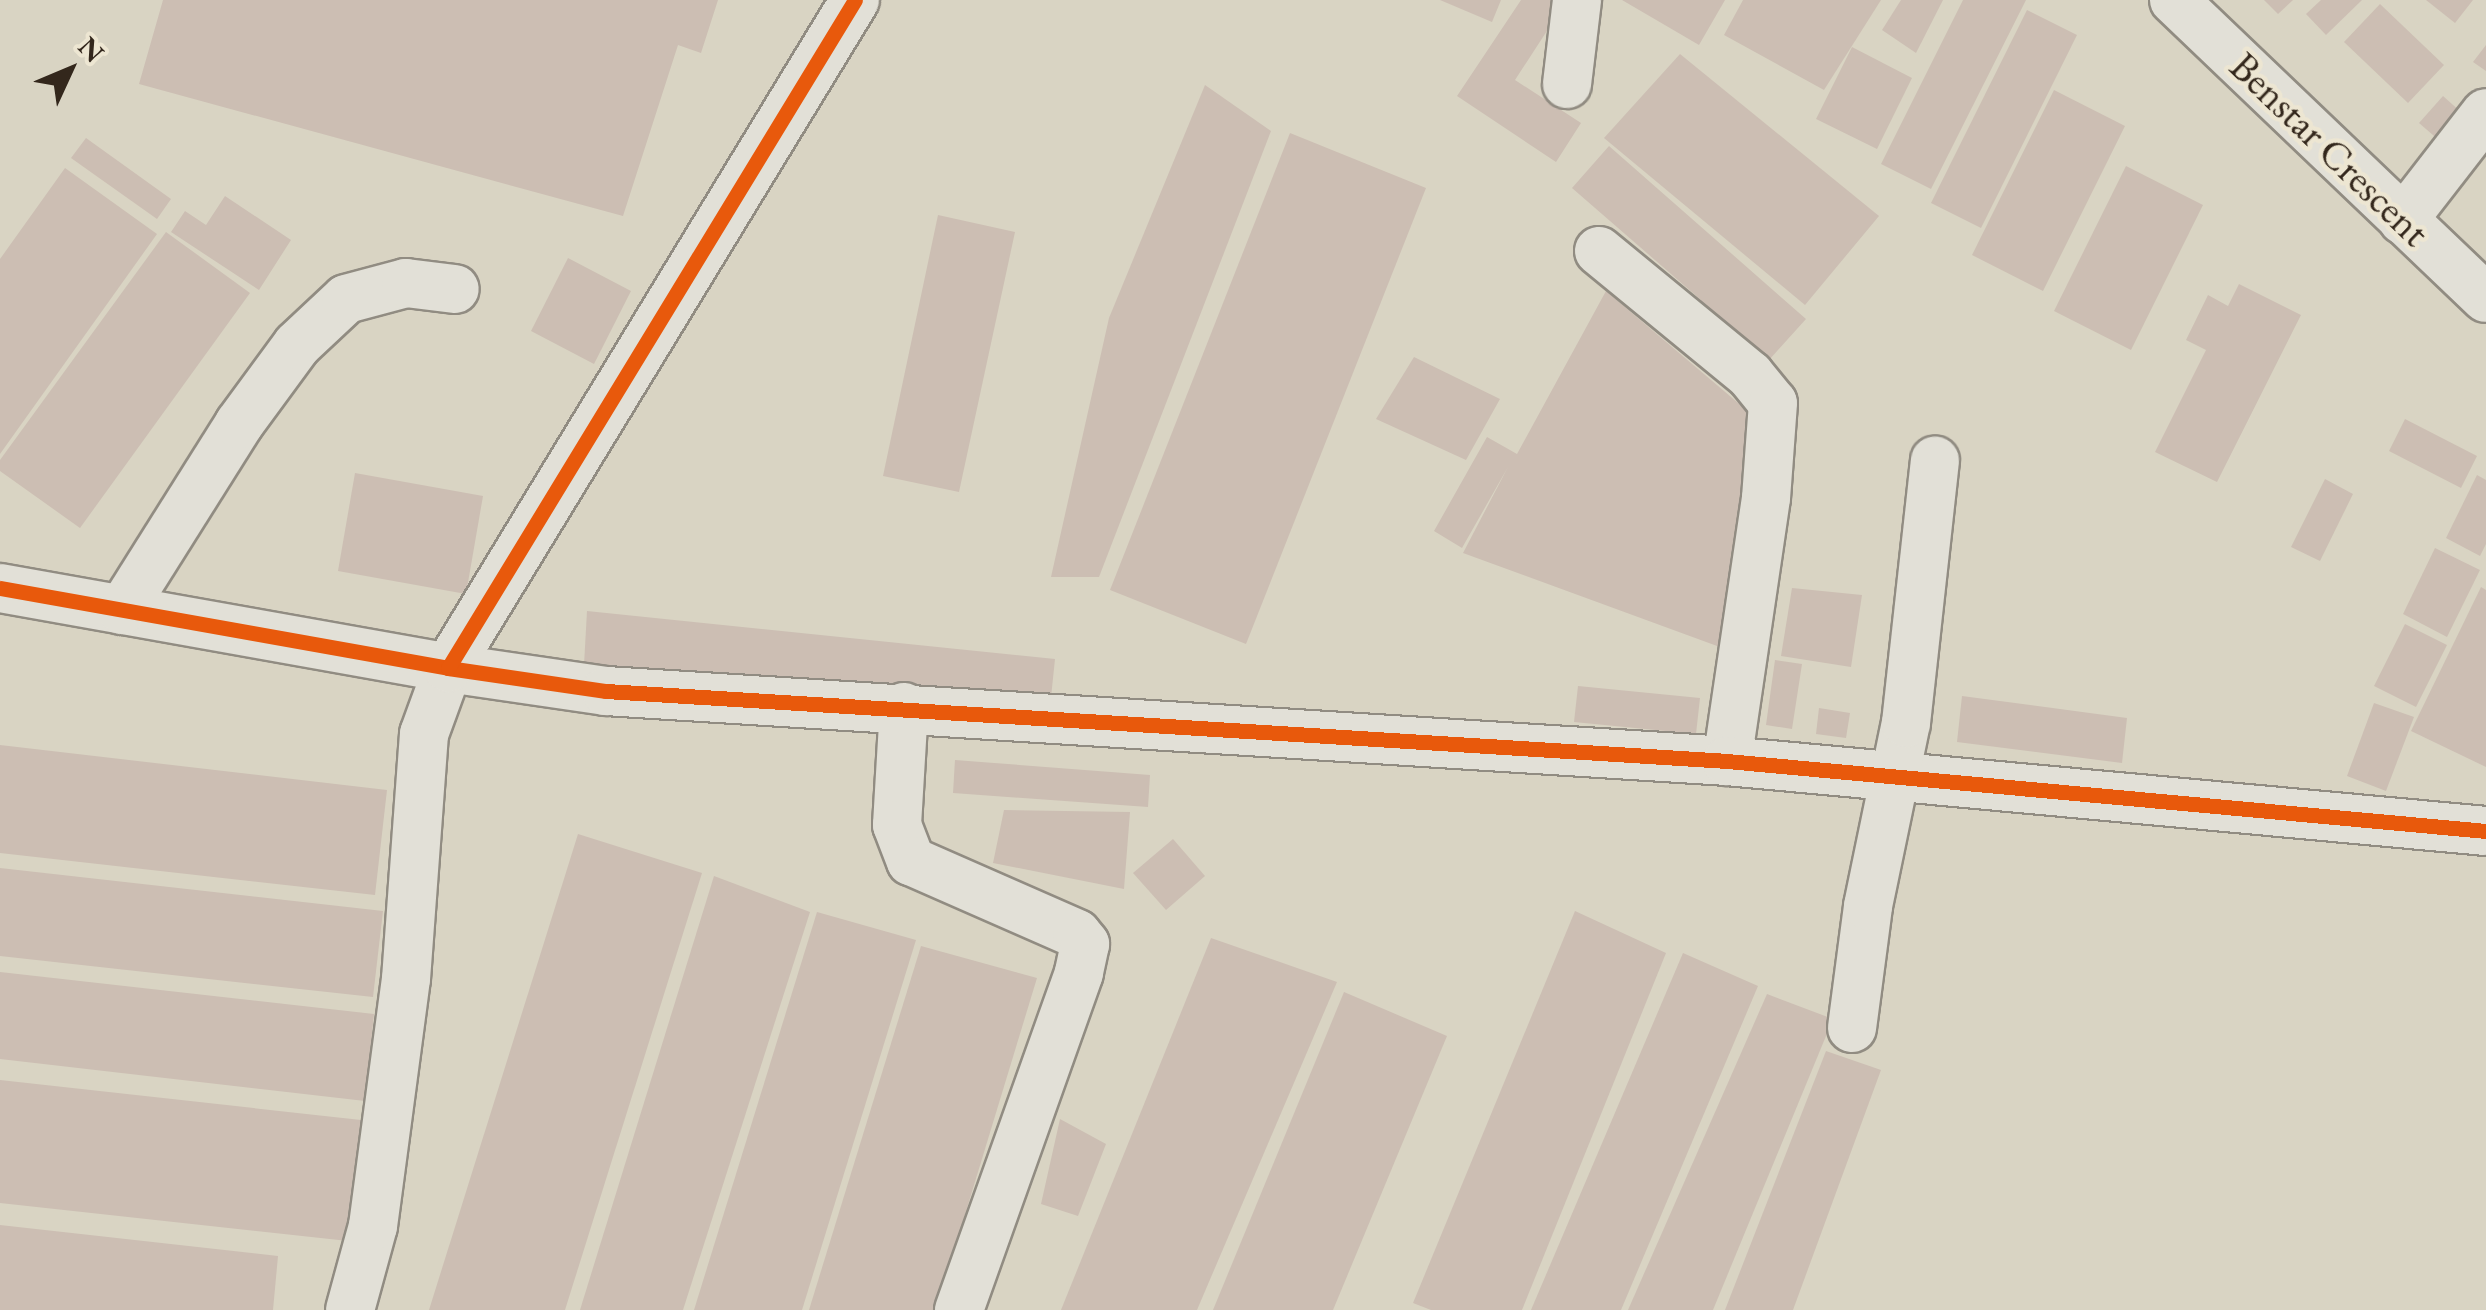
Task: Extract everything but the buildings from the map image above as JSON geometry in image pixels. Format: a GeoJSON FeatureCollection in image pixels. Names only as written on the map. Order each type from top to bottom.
{"type":"FeatureCollection","features":[{"type":"Feature","properties":{"kind":"street"},"geometry":{"type":"LineString","coordinates":[[350,1310],[373,1226],[406,979],[424,734],[448,668],[855,0]]}},
{"type":"Feature","properties":{"kind":"street"},"geometry":{"type":"LineString","coordinates":[[1567,84],[1576,0]]}},
{"type":"Feature","properties":{"kind":"street","name":"Benstar Crescent"},"geometry":{"type":"LineString","coordinates":[[2174,0],[2486,298]]}},
{"type":"Feature","properties":{"kind":"street"},"geometry":{"type":"LineString","coordinates":[[2403,220],[2486,113]]}},
{"type":"Feature","properties":{"kind":"street"},"geometry":{"type":"LineString","coordinates":[[1599,251],[1750,375],[1773,403],[1766,498],[1727,761]]}},
{"type":"Feature","properties":{"kind":"street"},"geometry":{"type":"LineString","coordinates":[[122,610],[240,424],[297,345],[346,299],[406,283],[455,290]]}},
{"type":"Feature","properties":{"kind":"street"},"geometry":{"type":"LineString","coordinates":[[1852,1028],[1868,906],[1896,780],[1935,461]]}},
{"type":"Feature","properties":{"kind":"street"},"geometry":{"type":"LineString","coordinates":[[0,588],[448,668],[606,691],[1727,761],[1896,780],[2486,832]]}},
{"type":"Feature","properties":{"kind":"street"},"geometry":{"type":"LineString","coordinates":[[904,707],[897,825],[911,861],[1077,934],[1085,944],[959,1310]]}},
{"type":"Feature","properties":{"kind":"cycle path"},"geometry":{"type":"LineString","coordinates":[[448,668],[855,0]]}},
{"type":"Feature","properties":{"kind":"cycle path"},"geometry":{"type":"LineString","coordinates":[[0,588],[448,668],[606,691],[1727,761],[2486,831]]}}]}
